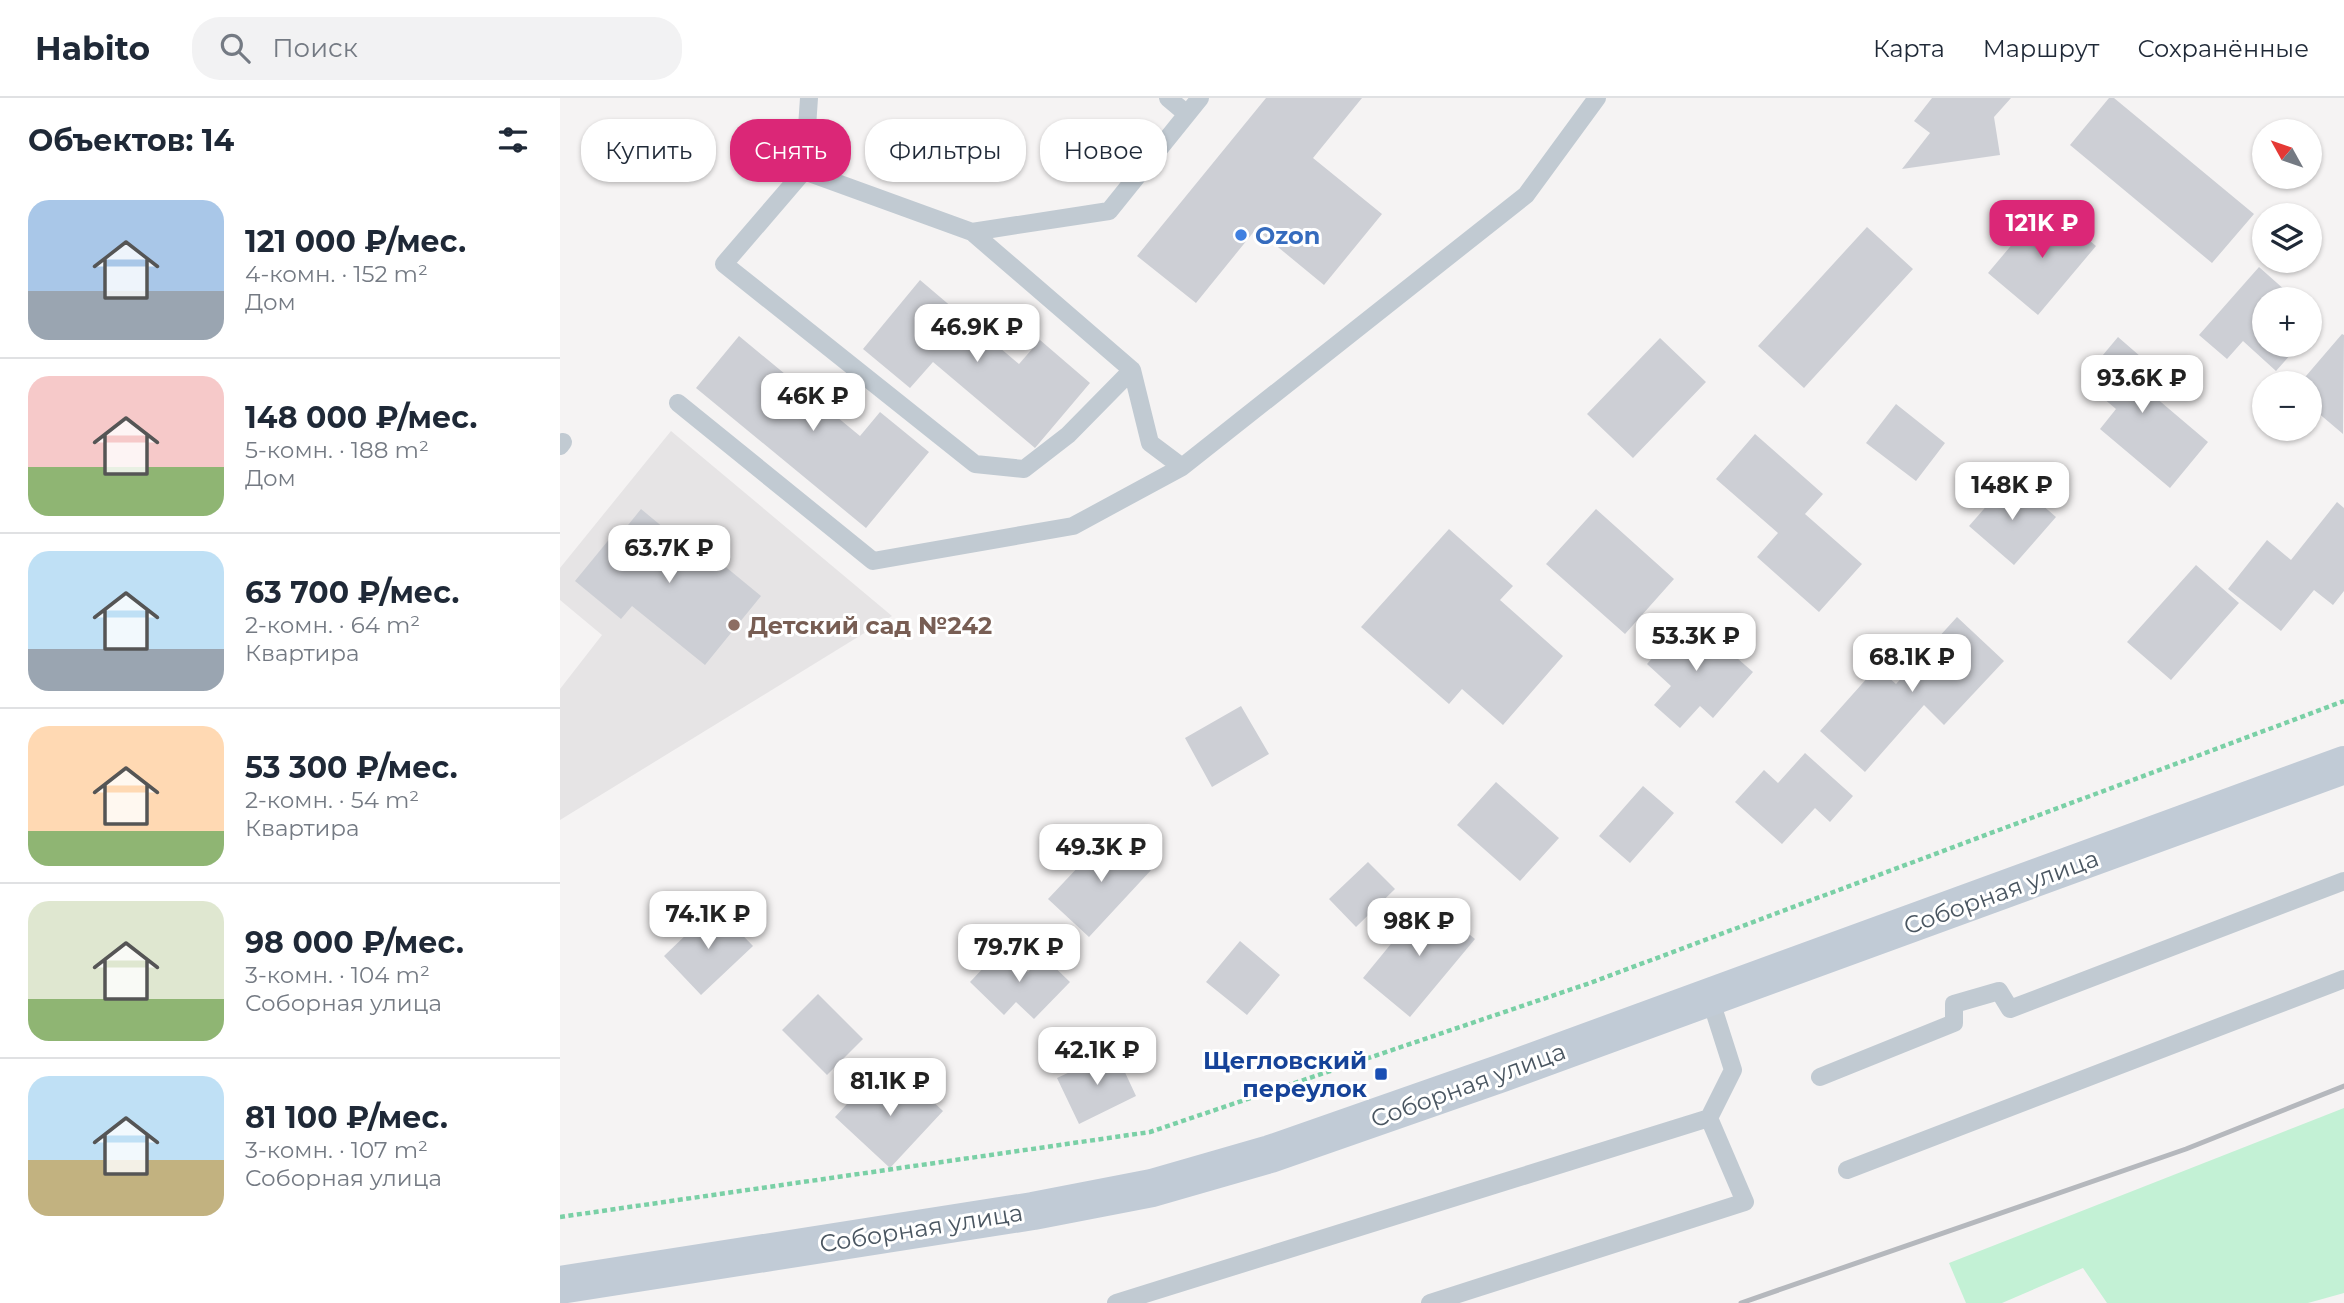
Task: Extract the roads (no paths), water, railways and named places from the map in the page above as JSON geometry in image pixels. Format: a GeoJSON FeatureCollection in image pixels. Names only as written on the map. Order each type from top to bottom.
{"type":"FeatureCollection","features":[{"type":"Feature","properties":{"kind":"street","name":"Соборная улица"},"geometry":{"type":"LineString","coordinates":[[560,1285],[1033,1211],[1152,1188],[1270,1154],[1710,998],[2344,765]]}},
{"type":"Feature","properties":{"kind":"lane"},"geometry":{"type":"LineString","coordinates":[[808,119],[809,98]]}},
{"type":"Feature","properties":{"kind":"lane"},"geometry":{"type":"LineString","coordinates":[[1168,98],[1187,114]]}},
{"type":"Feature","properties":{"kind":"lane"},"geometry":{"type":"LineString","coordinates":[[972,232],[1109,211],[1200,98]]}},
{"type":"Feature","properties":{"kind":"lane"},"geometry":{"type":"LineString","coordinates":[[678,403],[873,561],[1073,526],[1182,467],[1526,195],[1597,98]]}},
{"type":"Feature","properties":{"kind":"lane"},"geometry":{"type":"LineString","coordinates":[[794,182],[723,264],[975,464],[1024,469],[1068,435],[1132,370]]}},
{"type":"Feature","properties":{"kind":"lane"},"geometry":{"type":"LineString","coordinates":[[834,182],[972,232],[1132,370],[1150,443],[1182,467]]}},
{"type":"Feature","properties":{"kind":"lane"},"geometry":{"type":"LineString","coordinates":[[1820,1077],[1954,1023],[1954,1004],[1999,991],[2010,1009],[2344,881]]}},
{"type":"Feature","properties":{"kind":"lane"},"geometry":{"type":"LineString","coordinates":[[1847,1170],[2344,979]]}},
{"type":"Feature","properties":{"kind":"lane"},"geometry":{"type":"LineString","coordinates":[[1116,1303],[1709,1118],[1733,1070],[1710,998]]}},
{"type":"Feature","properties":{"kind":"lane"},"geometry":{"type":"LineString","coordinates":[[1430,1303],[1745,1202],[1709,1118]]}},
{"type":"Feature","properties":{"kind":"railway"},"geometry":{"type":"LineString","coordinates":[[1741,1303],[2186,1149],[2344,1086]]}},
{"type":"Feature","properties":{"kind":"place","name":"Ozon"},"geometry":{"type":"Point","coordinates":[1241,235]}},
{"type":"Feature","properties":{"kind":"place","name":"Детский сад №242"},"geometry":{"type":"Point","coordinates":[734,625]}},
{"type":"Feature","properties":{"kind":"place","name":"Щегловский переулок"},"geometry":{"type":"Point","coordinates":[1381,1074]}}]}
